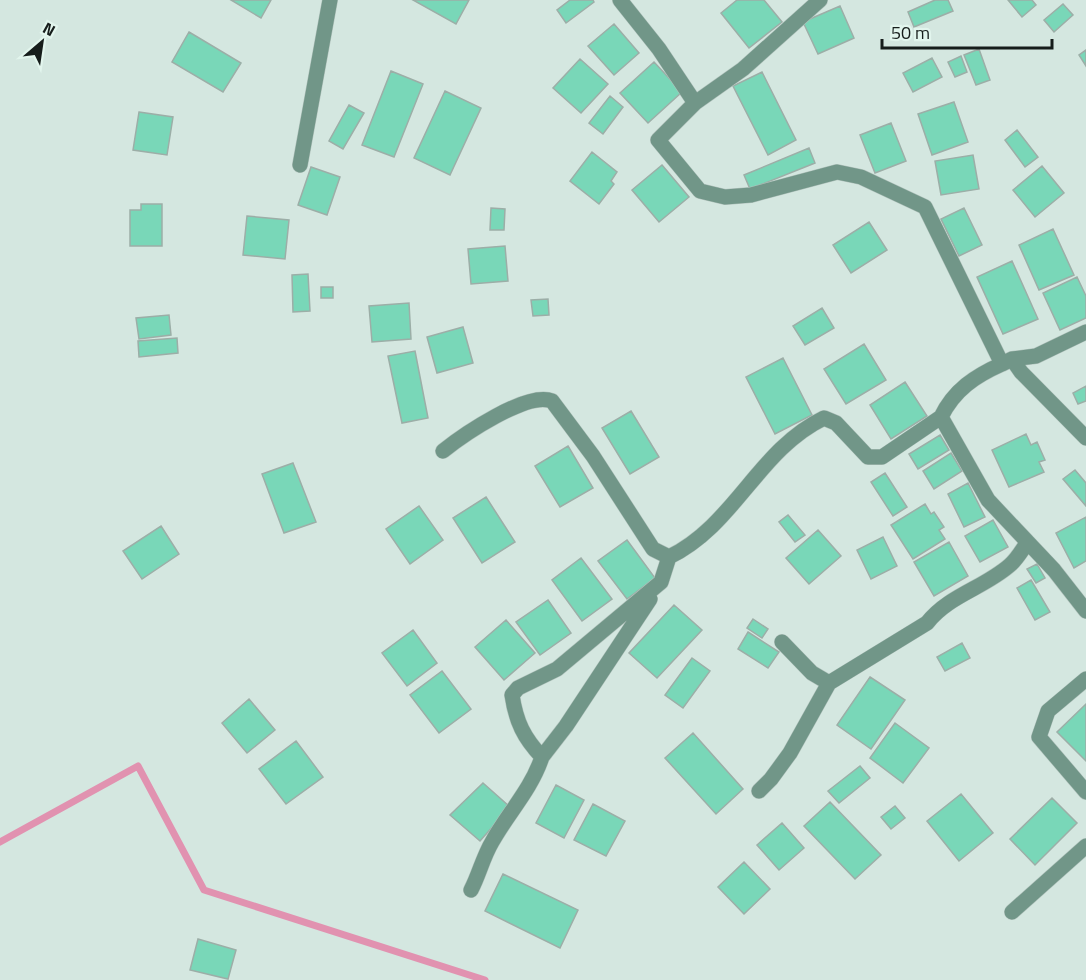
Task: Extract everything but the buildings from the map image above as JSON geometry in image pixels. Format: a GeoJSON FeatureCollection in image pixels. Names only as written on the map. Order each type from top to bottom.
{"type":"FeatureCollection","features":[{"type":"Feature","properties":{"kind":"street"},"geometry":{"type":"LineString","coordinates":[[300,165],[330,0]]}},
{"type":"Feature","properties":{"kind":"street"},"geometry":{"type":"LineString","coordinates":[[620,0],[659,49],[695,103]]}},
{"type":"Feature","properties":{"kind":"street"},"geometry":{"type":"LineString","coordinates":[[820,0],[743,69],[695,103],[658,140],[700,191],[725,197],[751,195],[837,172],[861,177],[925,207],[1007,361],[1022,372],[1086,438]]}},
{"type":"Feature","properties":{"kind":"street"},"geometry":{"type":"LineString","coordinates":[[443,451],[486,420],[540,399],[552,401],[593,456],[653,549],[669,556],[689,547],[710,528],[777,450],[809,425],[824,418],[836,423],[868,457],[882,457],[941,417],[948,402],[964,386],[1007,361],[1036,356],[1086,332]]}},
{"type":"Feature","properties":{"kind":"street"},"geometry":{"type":"LineString","coordinates":[[941,417],[988,500],[1054,570],[1086,611]]}},
{"type":"Feature","properties":{"kind":"street"},"geometry":{"type":"LineString","coordinates":[[759,791],[790,753],[828,683],[927,623],[938,609],[1011,565],[1027,543]]}},
{"type":"Feature","properties":{"kind":"street"},"geometry":{"type":"LineString","coordinates":[[471,890],[492,843],[517,808],[537,774],[542,758],[661,582],[669,556]]}},
{"type":"Feature","properties":{"kind":"street"},"geometry":{"type":"LineString","coordinates":[[542,758],[525,739],[515,717],[512,695],[518,688],[557,669],[661,582]]}},
{"type":"Feature","properties":{"kind":"street"},"geometry":{"type":"LineString","coordinates":[[782,642],[812,673],[828,683]]}},
{"type":"Feature","properties":{"kind":"street"},"geometry":{"type":"LineString","coordinates":[[1086,679],[1048,711],[1039,737],[1086,792]]}},
{"type":"Feature","properties":{"kind":"street"},"geometry":{"type":"LineString","coordinates":[[1012,912],[1086,846]]}},
{"type":"Feature","properties":{"kind":"waterway"},"geometry":{"type":"LineString","coordinates":[[0,842],[138,766],[204,890],[485,980]]}}]}
